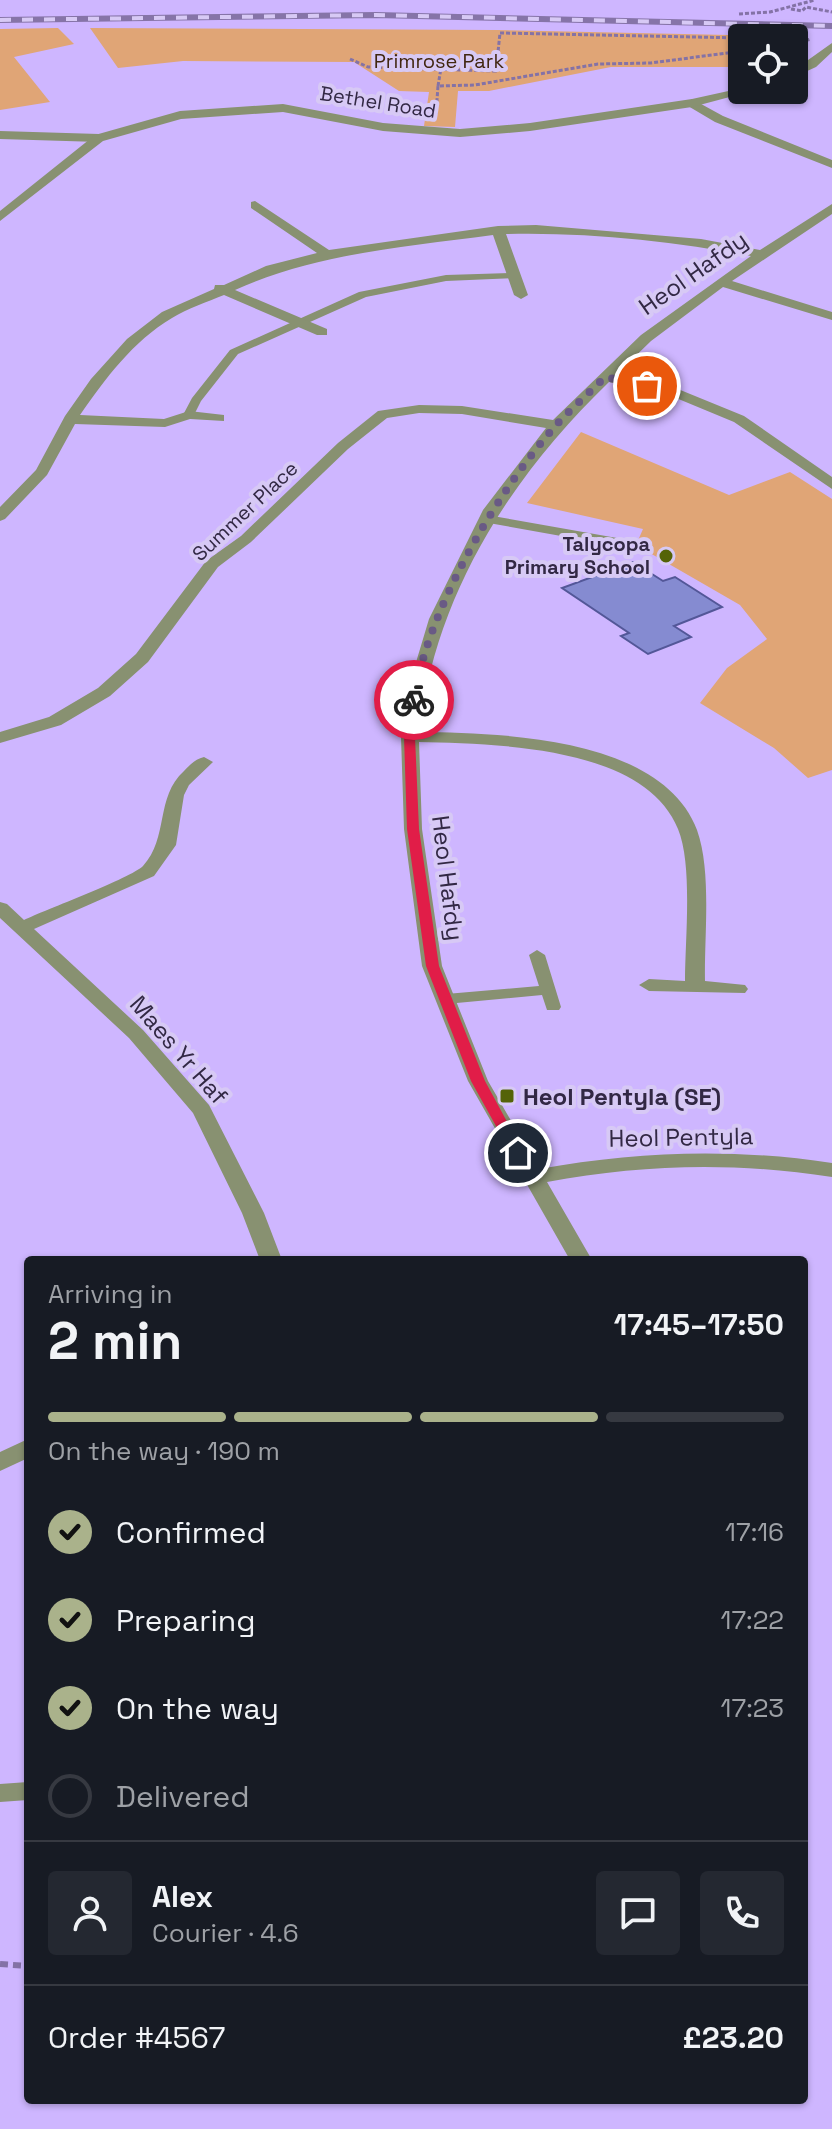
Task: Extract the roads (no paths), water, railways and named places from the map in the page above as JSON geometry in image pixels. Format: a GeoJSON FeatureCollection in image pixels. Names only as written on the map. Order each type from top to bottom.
{"type":"FeatureCollection","features":[{"type":"Feature","properties":{"kind":"street"},"geometry":{"type":"LineString","coordinates":[[808,65],[830,51]]}},
{"type":"Feature","properties":{"kind":"street","name":"Bethel Road"},"geometry":{"type":"LineString","coordinates":[[0,135],[99,138],[180,115],[255,108],[283,108],[383,127],[434,133],[504,130],[692,103],[728,95]]}},
{"type":"Feature","properties":{"kind":"street"},"geometry":{"type":"LineString","coordinates":[[692,103],[719,119],[832,164]]}},
{"type":"Feature","properties":{"kind":"street"},"geometry":{"type":"LineString","coordinates":[[0,217],[99,138]]}},
{"type":"Feature","properties":{"kind":"street"},"geometry":{"type":"LineString","coordinates":[[255,205],[327,254]]}},
{"type":"Feature","properties":{"kind":"street","name":"Heol Hafdy"},"geometry":{"type":"LineString","coordinates":[[577,1256],[478,1081],[432,966],[413,829],[410,737],[416,689],[437,619],[487,519],[556,425],[646,338],[721,282],[832,208]]}},
{"type":"Feature","properties":{"kind":"street"},"geometry":{"type":"LineString","coordinates":[[498,230],[521,295]]}},
{"type":"Feature","properties":{"kind":"street"},"geometry":{"type":"LineString","coordinates":[[0,516],[42,472],[70,419],[96,382],[132,342],[167,315],[220,288],[271,269],[327,254],[498,230],[644,238],[764,255]]}},
{"type":"Feature","properties":{"kind":"street"},"geometry":{"type":"LineString","coordinates":[[721,282],[832,316]]}},
{"type":"Feature","properties":{"kind":"street"},"geometry":{"type":"LineString","coordinates":[[220,288],[322,332]]}},
{"type":"Feature","properties":{"kind":"street"},"geometry":{"type":"LineString","coordinates":[[605,377],[668,390],[739,419],[832,484]]}},
{"type":"Feature","properties":{"kind":"street","name":"Summer Place"},"geometry":{"type":"LineString","coordinates":[[0,738],[55,721],[104,692],[142,658],[212,564],[246,539],[343,446],[383,414],[419,409],[462,410],[556,425]]}},
{"type":"Feature","properties":{"kind":"street"},"geometry":{"type":"LineString","coordinates":[[70,419],[165,423],[189,415],[219,418]]}},
{"type":"Feature","properties":{"kind":"street"},"geometry":{"type":"LineString","coordinates":[[410,737],[501,738],[548,746],[619,766],[649,783],[672,806],[686,826],[689,838],[695,987]]}},
{"type":"Feature","properties":{"kind":"street"},"geometry":{"type":"LineString","coordinates":[[21,928],[148,872],[167,845],[175,795],[182,782],[204,762]]}},
{"type":"Feature","properties":{"kind":"street","name":"Maes Yr Haf"},"geometry":{"type":"LineString","coordinates":[[0,908],[136,1034],[202,1110],[253,1213],[269,1256]]}},
{"type":"Feature","properties":{"kind":"street"},"geometry":{"type":"LineString","coordinates":[[649,985],[738,989]]}},
{"type":"Feature","properties":{"kind":"street","name":"Heol Pentyla"},"geometry":{"type":"LineString","coordinates":[[531,1178],[613,1161],[670,1158],[743,1159],[832,1170]]}},
{"type":"Feature","properties":{"kind":"street"},"geometry":{"type":"LineString","coordinates":[[0,1462],[24,1450]]}},
{"type":"Feature","properties":{"kind":"lane"},"geometry":{"type":"LineString","coordinates":[[189,415],[196,400],[234,352],[363,294],[446,278],[514,276]]}},
{"type":"Feature","properties":{"kind":"lane"},"geometry":{"type":"LineString","coordinates":[[487,519],[617,542]]}},
{"type":"Feature","properties":{"kind":"lane"},"geometry":{"type":"LineString","coordinates":[[537,955],[553,1007]]}},
{"type":"Feature","properties":{"kind":"lane"},"geometry":{"type":"LineString","coordinates":[[446,999],[548,990]]}},
{"type":"Feature","properties":{"kind":"lane"},"geometry":{"type":"LineString","coordinates":[[0,1793],[24,1791]]}},
{"type":"Feature","properties":{"kind":"railway"},"geometry":{"type":"LineString","coordinates":[[0,20],[376,15],[832,26]]}},
{"type":"Feature","properties":{"kind":"place","name":"Talycopa Primary School"},"geometry":{"type":"Point","coordinates":[666,556]}},
{"type":"Feature","properties":{"kind":"place","name":"Heol Pentyla (SE)"},"geometry":{"type":"Point","coordinates":[507,1096]}},
{"type":"Feature","properties":{"kind":"park label","name":"Primrose Park"},"geometry":{"type":"Point","coordinates":[439,61]}}]}
